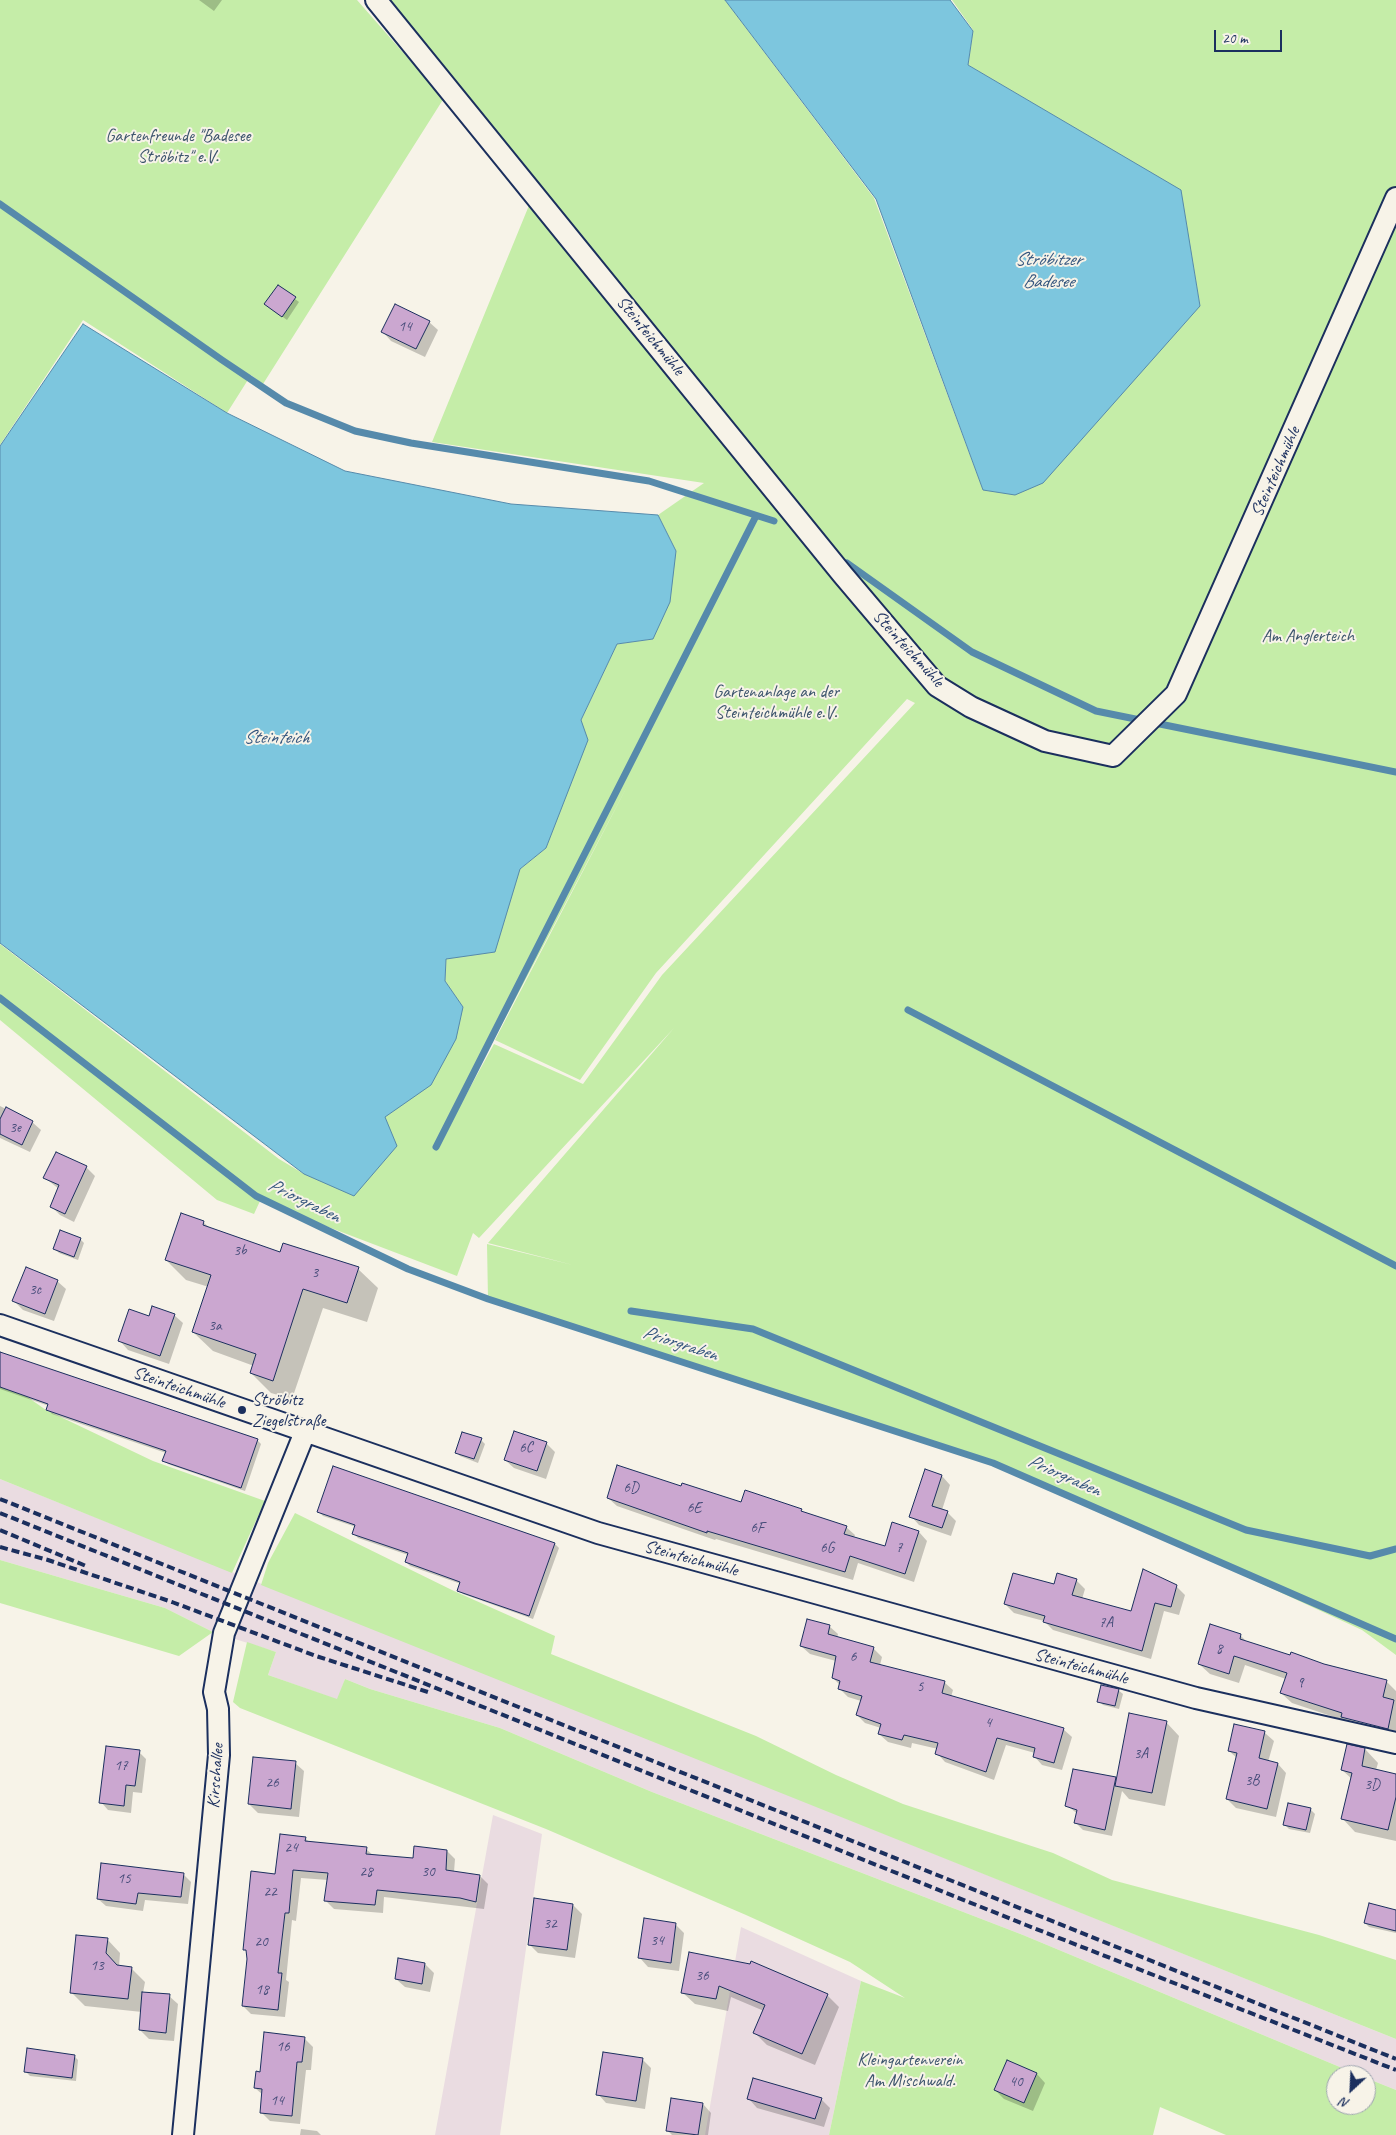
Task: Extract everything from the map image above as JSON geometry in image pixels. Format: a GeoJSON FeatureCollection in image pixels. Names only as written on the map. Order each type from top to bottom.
{"type":"FeatureCollection","features":[{"type":"Feature","properties":{"kind":"street","name":"Steinteichmühle"},"geometry":{"type":"LineString","coordinates":[[376,0],[843,575],[937,686],[971,707],[1045,741],[1113,756],[1150,722],[1176,694],[1329,353],[1396,198]]}},
{"type":"Feature","properties":{"kind":"street","name":"Steinteichmühle"},"geometry":{"type":"LineString","coordinates":[[0,1325],[598,1533],[1196,1698],[1396,1743]]}},
{"type":"Feature","properties":{"kind":"street","name":"Kirschallee"},"geometry":{"type":"LineString","coordinates":[[183,2135],[219,1755],[218,1709],[214,1692],[224,1633],[306,1432]]}},
{"type":"Feature","properties":{"kind":"shaded area"},"geometry":{"type":"Polygon","coordinates":[[[0,1479],[1396,2039],[1396,2090],[1376,2082],[1376,2065],[1335,2065],[1023,1935],[652,1792],[500,1728],[370,1689],[345,1679],[338,1700],[268,1675],[276,1652],[213,1632],[165,1608],[0,1560],[0,1479]]]}},
{"type":"Feature","properties":{"kind":"shaded area"},"geometry":{"type":"Polygon","coordinates":[[[493,1815],[542,1834],[500,2135],[435,2135],[493,1815]]]}},
{"type":"Feature","properties":{"kind":"shaded area"},"geometry":{"type":"Polygon","coordinates":[[[741,1927],[861,1981],[829,2135],[705,2135],[741,1927]]]}},
{"type":"Feature","properties":{"kind":"green space"},"geometry":{"type":"Polygon","coordinates":[[[0,0],[357,0],[443,98],[384,0],[725,0],[874,198],[983,490],[1176,332],[1200,305],[1180,190],[968,65],[973,30],[952,0],[1396,0],[1396,1655],[1362,1630],[993,1460],[488,1299],[487,1244],[573,1265],[488,1243],[674,1028],[479,1238],[473,1233],[457,1276],[260,1201],[254,1214],[217,1200],[0,1020],[0,944],[279,1159],[304,1174],[383,1115],[463,1007],[445,981],[446,959],[520,869],[546,848],[581,720],[617,644],[653,639],[676,551],[658,515],[704,483],[432,442],[530,203],[444,98],[263,384],[251,375],[227,413],[83,320],[0,445],[0,0]],[[907,699],[656,973],[580,1080],[495,1040],[631,779],[440,1142],[494,1044],[583,1084],[662,975],[915,703],[907,699]]]}},
{"type":"Feature","properties":{"kind":"green space"},"geometry":{"type":"Polygon","coordinates":[[[0,1387],[26,1396],[46,1410],[153,1461],[265,1501],[232,1573],[0,1479],[0,1387]]]}},
{"type":"Feature","properties":{"kind":"green space"},"geometry":{"type":"Polygon","coordinates":[[[295,1513],[454,1591],[555,1636],[551,1654],[756,1736],[836,1775],[903,1804],[1053,1853],[1112,1880],[1319,1935],[1396,1960],[1396,2039],[261,1585],[268,1563],[295,1513]]]}},
{"type":"Feature","properties":{"kind":"green space"},"geometry":{"type":"Polygon","coordinates":[[[0,1560],[165,1608],[213,1632],[179,1656],[0,1603],[0,1560]]]}},
{"type":"Feature","properties":{"kind":"green space","name":"Kleingartenverein Am Mischwald."},"geometry":{"type":"Polygon","coordinates":[[[247,1642],[276,1652],[268,1675],[337,1699],[345,1679],[370,1689],[500,1728],[652,1792],[1023,1935],[1335,2065],[1326,2065],[1326,2115],[1376,2115],[1376,2082],[1396,2090],[1396,2135],[1226,2135],[1160,2107],[1153,2135],[829,2135],[861,1981],[905,1998],[850,1962],[746,1915],[546,1829],[240,1708],[233,1702],[247,1642]]]}},
{"type":"Feature","properties":{"kind":"water","name":"Ströbitzer Badesee"},"geometry":{"type":"Polygon","coordinates":[[[725,0],[950,0],[973,31],[968,65],[1181,190],[1200,306],[1043,483],[1015,495],[983,490],[876,199],[725,0]]]}},
{"type":"Feature","properties":{"kind":"water","name":"Steinteich"},"geometry":{"type":"Polygon","coordinates":[[[83,324],[227,413],[345,471],[511,504],[658,515],[676,551],[670,602],[653,639],[617,644],[581,720],[588,740],[546,848],[520,869],[495,952],[446,959],[445,981],[463,1007],[456,1039],[431,1085],[385,1117],[397,1146],[354,1196],[304,1174],[0,943],[0,446],[83,324]]]}},
{"type":"Feature","properties":{"kind":"building"},"geometry":{"type":"Polygon","coordinates":[[[278,285],[296,297],[282,317],[264,304],[278,285]]]}},
{"type":"Feature","properties":{"kind":"building"},"geometry":{"type":"Polygon","coordinates":[[[395,304],[430,321],[416,349],[381,332],[395,304]]]}},
{"type":"Feature","properties":{"kind":"building"},"geometry":{"type":"Polygon","coordinates":[[[6,1107],[33,1121],[22,1145],[0,1134],[0,1119],[6,1107]]]}},
{"type":"Feature","properties":{"kind":"building"},"geometry":{"type":"Polygon","coordinates":[[[56,1152],[87,1166],[65,1214],[50,1207],[59,1185],[43,1178],[56,1152]]]}},
{"type":"Feature","properties":{"kind":"building"},"geometry":{"type":"Polygon","coordinates":[[[181,1213],[204,1221],[203,1225],[280,1252],[283,1243],[359,1267],[347,1303],[303,1289],[273,1381],[250,1373],[256,1354],[192,1332],[211,1275],[165,1260],[181,1213]]]}},
{"type":"Feature","properties":{"kind":"building"},"geometry":{"type":"Polygon","coordinates":[[[60,1230],[81,1238],[74,1257],[53,1249],[60,1230]]]}},
{"type":"Feature","properties":{"kind":"building"},"geometry":{"type":"Polygon","coordinates":[[[26,1267],[58,1280],[45,1314],[12,1301],[26,1267]]]}},
{"type":"Feature","properties":{"kind":"building"},"geometry":{"type":"Polygon","coordinates":[[[152,1306],[175,1314],[160,1356],[118,1341],[129,1309],[149,1316],[152,1306]]]}},
{"type":"Feature","properties":{"kind":"building"},"geometry":{"type":"Polygon","coordinates":[[[0,1352],[258,1439],[241,1488],[162,1461],[166,1451],[46,1410],[48,1404],[0,1387],[0,1352]]]}},
{"type":"Feature","properties":{"kind":"building"},"geometry":{"type":"Polygon","coordinates":[[[514,1431],[547,1442],[537,1471],[504,1460],[514,1431]]]}},
{"type":"Feature","properties":{"kind":"building"},"geometry":{"type":"Polygon","coordinates":[[[462,1432],[482,1438],[474,1459],[455,1453],[462,1432]]]}},
{"type":"Feature","properties":{"kind":"building"},"geometry":{"type":"Polygon","coordinates":[[[617,1465],[681,1486],[682,1483],[741,1502],[745,1490],[847,1526],[844,1534],[885,1546],[892,1522],[919,1531],[905,1574],[850,1556],[845,1572],[707,1531],[707,1533],[607,1498],[617,1465]]]}},
{"type":"Feature","properties":{"kind":"building"},"geometry":{"type":"Polygon","coordinates":[[[333,1466],[555,1543],[529,1616],[457,1591],[460,1582],[405,1562],[408,1553],[352,1534],[355,1525],[317,1512],[333,1466]]]}},
{"type":"Feature","properties":{"kind":"building"},"geometry":{"type":"Polygon","coordinates":[[[925,1469],[942,1475],[932,1506],[948,1511],[942,1528],[909,1517],[925,1469]]]}},
{"type":"Feature","properties":{"kind":"building"},"geometry":{"type":"Polygon","coordinates":[[[1143,1569],[1177,1585],[1171,1607],[1155,1603],[1142,1651],[1043,1622],[1045,1616],[1004,1604],[1013,1573],[1054,1584],[1057,1573],[1077,1579],[1072,1595],[1131,1611],[1143,1569]]]}},
{"type":"Feature","properties":{"kind":"building"},"geometry":{"type":"Polygon","coordinates":[[[807,1619],[830,1625],[828,1634],[874,1647],[870,1662],[945,1681],[942,1693],[1064,1728],[1054,1763],[1033,1757],[1035,1748],[997,1738],[986,1772],[935,1754],[938,1743],[904,1735],[902,1740],[878,1734],[881,1724],[856,1715],[862,1696],[838,1689],[840,1681],[832,1678],[836,1656],[800,1646],[807,1619]]]}},
{"type":"Feature","properties":{"kind":"building"},"geometry":{"type":"Polygon","coordinates":[[[1210,1624],[1241,1634],[1240,1639],[1290,1655],[1291,1652],[1324,1664],[1387,1680],[1383,1697],[1394,1700],[1388,1729],[1341,1717],[1342,1713],[1280,1693],[1287,1673],[1234,1656],[1229,1674],[1198,1664],[1210,1624]]]}},
{"type":"Feature","properties":{"kind":"building"},"geometry":{"type":"Polygon","coordinates":[[[1101,1685],[1119,1689],[1115,1706],[1097,1702],[1101,1685]]]}},
{"type":"Feature","properties":{"kind":"building"},"geometry":{"type":"Polygon","coordinates":[[[1129,1713],[1167,1721],[1152,1793],[1115,1786],[1129,1713]]]}},
{"type":"Feature","properties":{"kind":"building"},"geometry":{"type":"Polygon","coordinates":[[[1234,1724],[1265,1731],[1259,1758],[1278,1763],[1267,1809],[1226,1799],[1237,1753],[1228,1751],[1234,1724]]]}},
{"type":"Feature","properties":{"kind":"building"},"geometry":{"type":"Polygon","coordinates":[[[1347,1744],[1365,1748],[1362,1766],[1396,1774],[1396,1797],[1388,1830],[1341,1819],[1352,1773],[1341,1770],[1347,1744]]]}},
{"type":"Feature","properties":{"kind":"building"},"geometry":{"type":"Polygon","coordinates":[[[106,1746],[140,1750],[135,1786],[126,1785],[124,1806],[99,1803],[106,1746]]]}},
{"type":"Feature","properties":{"kind":"building"},"geometry":{"type":"Polygon","coordinates":[[[253,1757],[296,1761],[291,1809],[248,1804],[253,1757]]]}},
{"type":"Feature","properties":{"kind":"building"},"geometry":{"type":"Polygon","coordinates":[[[1073,1769],[1116,1777],[1105,1830],[1074,1823],[1077,1810],[1065,1806],[1073,1769]]]}},
{"type":"Feature","properties":{"kind":"building"},"geometry":{"type":"Polygon","coordinates":[[[1288,1803],[1311,1808],[1306,1830],[1283,1825],[1288,1803]]]}},
{"type":"Feature","properties":{"kind":"building"},"geometry":{"type":"Polygon","coordinates":[[[280,1834],[306,1837],[305,1841],[367,1847],[366,1854],[413,1858],[414,1846],[447,1850],[446,1870],[480,1875],[476,1902],[460,1898],[377,1890],[375,1905],[324,1901],[328,1873],[293,1870],[289,1913],[285,1913],[278,1973],[282,1973],[278,2010],[242,2006],[247,1959],[246,1950],[243,1950],[251,1871],[275,1874],[280,1834]]]}},
{"type":"Feature","properties":{"kind":"building"},"geometry":{"type":"Polygon","coordinates":[[[101,1863],[184,1873],[181,1897],[138,1893],[136,1904],[97,1899],[101,1863]]]}},
{"type":"Feature","properties":{"kind":"building"},"geometry":{"type":"Polygon","coordinates":[[[534,1898],[573,1904],[567,1950],[528,1945],[534,1898]]]}},
{"type":"Feature","properties":{"kind":"building"},"geometry":{"type":"Polygon","coordinates":[[[1369,1903],[1396,1910],[1396,1931],[1364,1923],[1369,1903]]]}},
{"type":"Feature","properties":{"kind":"building"},"geometry":{"type":"Polygon","coordinates":[[[644,1918],[676,1923],[671,1963],[638,1958],[644,1918]]]}},
{"type":"Feature","properties":{"kind":"building"},"geometry":{"type":"Polygon","coordinates":[[[76,1935],[108,1938],[106,1953],[117,1965],[132,1967],[128,1999],[70,1993],[76,1935]]]}},
{"type":"Feature","properties":{"kind":"building"},"geometry":{"type":"Polygon","coordinates":[[[689,1952],[750,1964],[751,1961],[828,1994],[802,2054],[753,2033],[765,2005],[719,1986],[716,1999],[681,1993],[689,1952]]]}},
{"type":"Feature","properties":{"kind":"building"},"geometry":{"type":"Polygon","coordinates":[[[398,1958],[425,1963],[422,1984],[395,1979],[398,1958]]]}},
{"type":"Feature","properties":{"kind":"building"},"geometry":{"type":"Polygon","coordinates":[[[142,1992],[170,1994],[166,2033],[139,2030],[142,1992]]]}},
{"type":"Feature","properties":{"kind":"building"},"geometry":{"type":"Polygon","coordinates":[[[264,2032],[305,2037],[302,2062],[297,2062],[292,2116],[260,2113],[262,2089],[254,2088],[256,2071],[260,2072],[264,2032]]]}},
{"type":"Feature","properties":{"kind":"building"},"geometry":{"type":"Polygon","coordinates":[[[27,2048],[75,2055],[72,2078],[24,2072],[27,2048]]]}},
{"type":"Feature","properties":{"kind":"building"},"geometry":{"type":"Polygon","coordinates":[[[603,2052],[643,2058],[636,2101],[596,2095],[603,2052]]]}},
{"type":"Feature","properties":{"kind":"building"},"geometry":{"type":"Polygon","coordinates":[[[1007,2060],[1037,2073],[1024,2103],[994,2090],[1007,2060]]]}},
{"type":"Feature","properties":{"kind":"building"},"geometry":{"type":"Polygon","coordinates":[[[753,2078],[822,2098],[815,2119],[747,2099],[753,2078]]]}},
{"type":"Feature","properties":{"kind":"building"},"geometry":{"type":"Polygon","coordinates":[[[671,2098],[703,2103],[698,2135],[666,2131],[671,2098]]]}},
{"type":"Feature","properties":{"kind":"waterway"},"geometry":{"type":"LineString","coordinates":[[0,204],[286,403],[355,431],[411,443],[649,481],[774,521]]}},
{"type":"Feature","properties":{"kind":"waterway"},"geometry":{"type":"LineString","coordinates":[[436,1147],[756,516]]}},
{"type":"Feature","properties":{"kind":"waterway"},"geometry":{"type":"LineString","coordinates":[[847,563],[972,652],[1096,711],[1396,772]]}},
{"type":"Feature","properties":{"kind":"waterway","name":"Priorgraben"},"geometry":{"type":"LineString","coordinates":[[0,998],[256,1196],[408,1269],[488,1299],[993,1463],[1396,1639]]}},
{"type":"Feature","properties":{"kind":"waterway"},"geometry":{"type":"LineString","coordinates":[[908,1010],[1396,1266]]}},
{"type":"Feature","properties":{"kind":"waterway"},"geometry":{"type":"LineString","coordinates":[[631,1311],[753,1329],[1246,1530],[1370,1556],[1396,1549]]}},
{"type":"Feature","properties":{"kind":"railway"},"geometry":{"type":"LineString","coordinates":[[0,1499],[1396,2059]]}},
{"type":"Feature","properties":{"kind":"railway"},"geometry":{"type":"LineString","coordinates":[[0,1513],[1026,1925],[1396,2070]]}},
{"type":"Feature","properties":{"kind":"railway"},"geometry":{"type":"LineString","coordinates":[[0,1530],[86,1566]]}},
{"type":"Feature","properties":{"kind":"railway"},"geometry":{"type":"LineString","coordinates":[[0,1547],[48,1560],[172,1602],[316,1656],[431,1693]]}},
{"type":"Feature","properties":{"kind":"place","name":"Ströbitz Ziegelstraße"},"geometry":{"type":"Point","coordinates":[242,1410]}},
{"type":"Feature","properties":{"kind":"park label","name":"Gartenfreunde \"Badesee Ströbitz\" e.V."},"geometry":{"type":"Point","coordinates":[178,146]}},
{"type":"Feature","properties":{"kind":"park label","name":"Am Anglerteich"},"geometry":{"type":"Point","coordinates":[1308,636]}},
{"type":"Feature","properties":{"kind":"park label","name":"Gartenanlage an der Steinteichmühle e.V."},"geometry":{"type":"Point","coordinates":[776,702]}}]}
